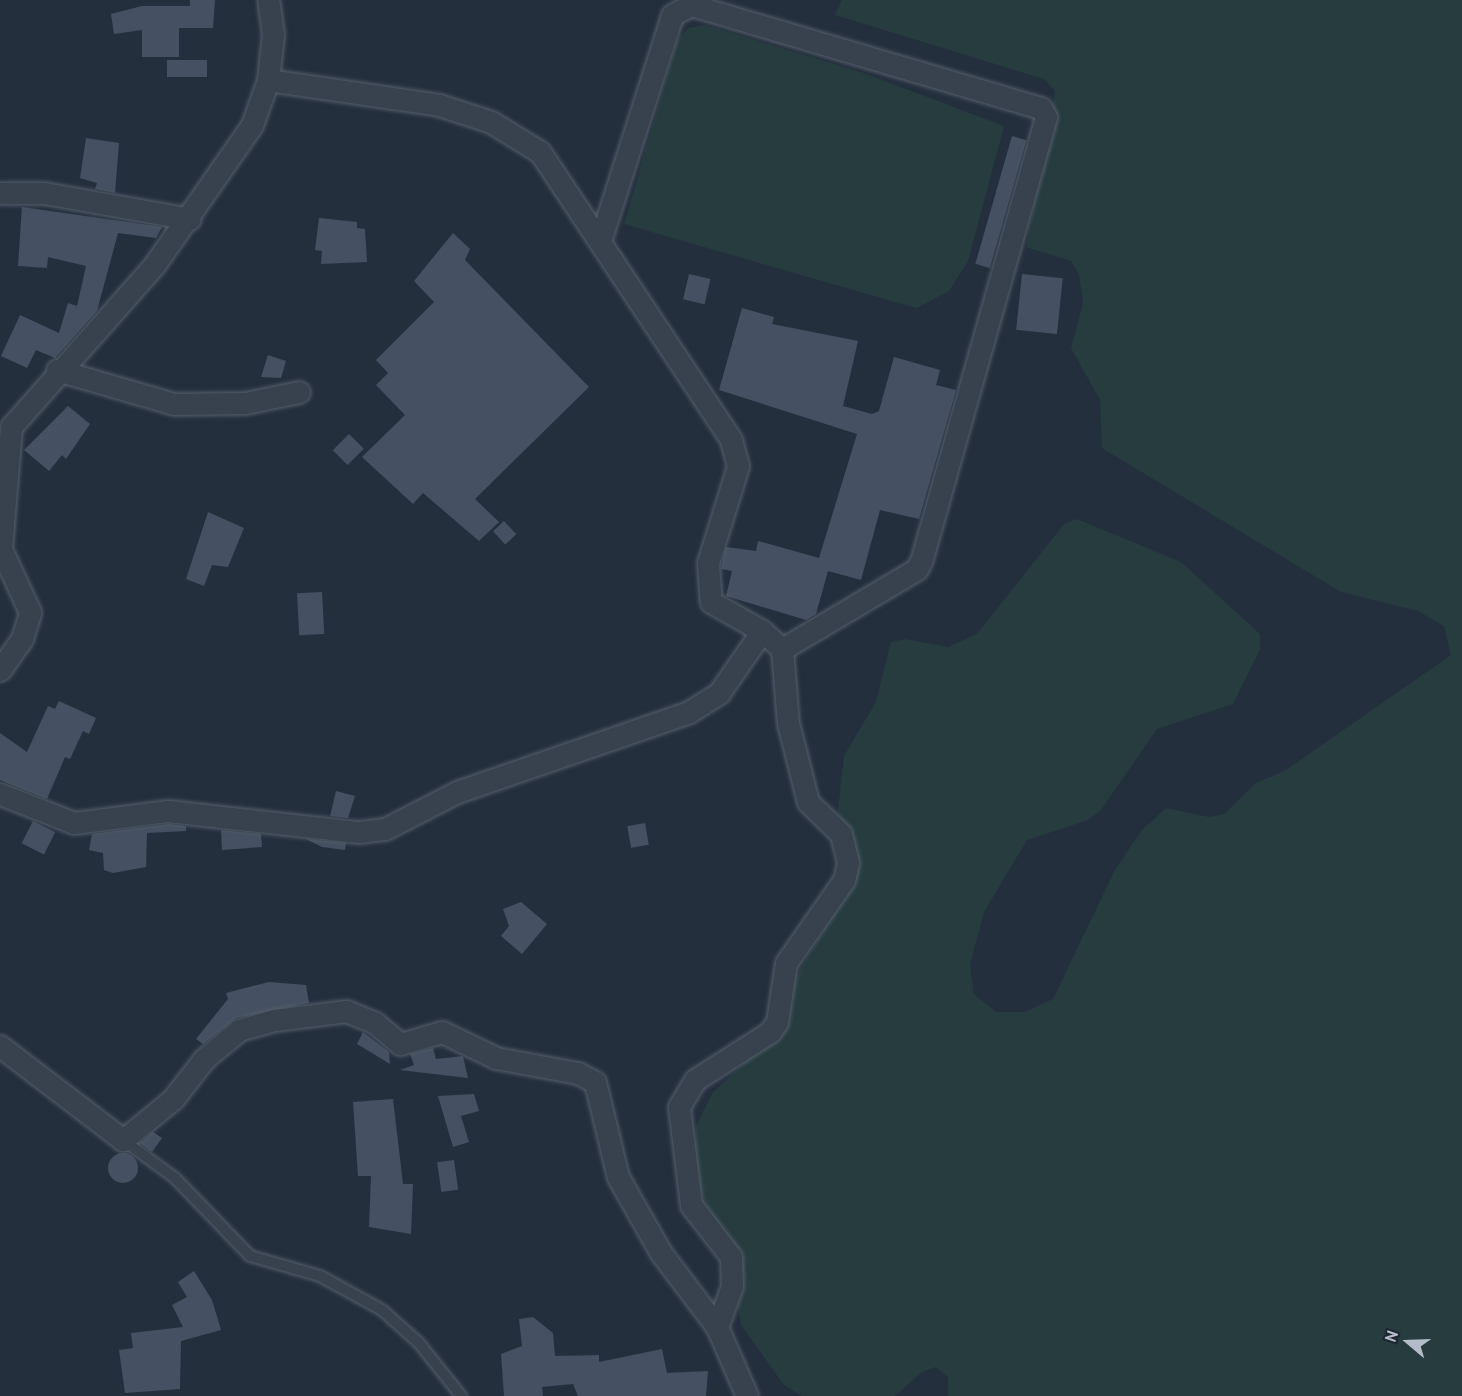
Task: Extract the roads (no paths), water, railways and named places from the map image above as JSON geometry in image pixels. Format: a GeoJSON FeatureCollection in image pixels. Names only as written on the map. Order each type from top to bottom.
{"type":"FeatureCollection","features":[{"type":"Feature","properties":{"kind":"street"},"geometry":{"type":"LineString","coordinates":[[0,670],[22,639],[30,612],[1,549],[11,427],[57,370],[190,219],[252,125],[268,80],[273,34],[268,0]]}},
{"type":"Feature","properties":{"kind":"street"},"geometry":{"type":"LineString","coordinates":[[601,238],[672,15],[691,5],[1041,108],[1046,117],[921,561],[917,569],[782,649]]}},
{"type":"Feature","properties":{"kind":"street"},"geometry":{"type":"LineString","coordinates":[[268,80],[439,105],[491,122],[540,152],[601,238],[731,440],[738,466],[708,563],[711,602],[762,631],[782,649],[788,723],[808,802],[841,834],[848,863],[844,880],[786,963],[777,1022],[770,1032],[696,1080],[680,1107],[690,1205],[731,1257],[732,1287],[717,1327]]}},
{"type":"Feature","properties":{"kind":"street"},"geometry":{"type":"LineString","coordinates":[[0,193],[44,193],[190,219]]}},
{"type":"Feature","properties":{"kind":"street"},"geometry":{"type":"LineString","coordinates":[[57,370],[174,404],[244,403],[299,392]]}},
{"type":"Feature","properties":{"kind":"street"},"geometry":{"type":"LineString","coordinates":[[0,794],[74,824],[168,811],[359,832],[385,830],[457,792],[689,712],[718,693],[762,631]]}},
{"type":"Feature","properties":{"kind":"street"},"geometry":{"type":"LineString","coordinates":[[0,1046],[123,1140],[173,1099],[204,1059],[239,1030],[275,1020],[346,1011],[375,1023],[400,1044],[442,1032],[496,1058],[578,1073],[595,1082],[624,1186],[661,1253],[717,1327],[747,1396]]}},
{"type":"Feature","properties":{"kind":"lane"},"geometry":{"type":"LineString","coordinates":[[123,1140],[176,1178],[250,1256],[320,1276],[382,1310],[418,1343],[460,1396]]}}]}
